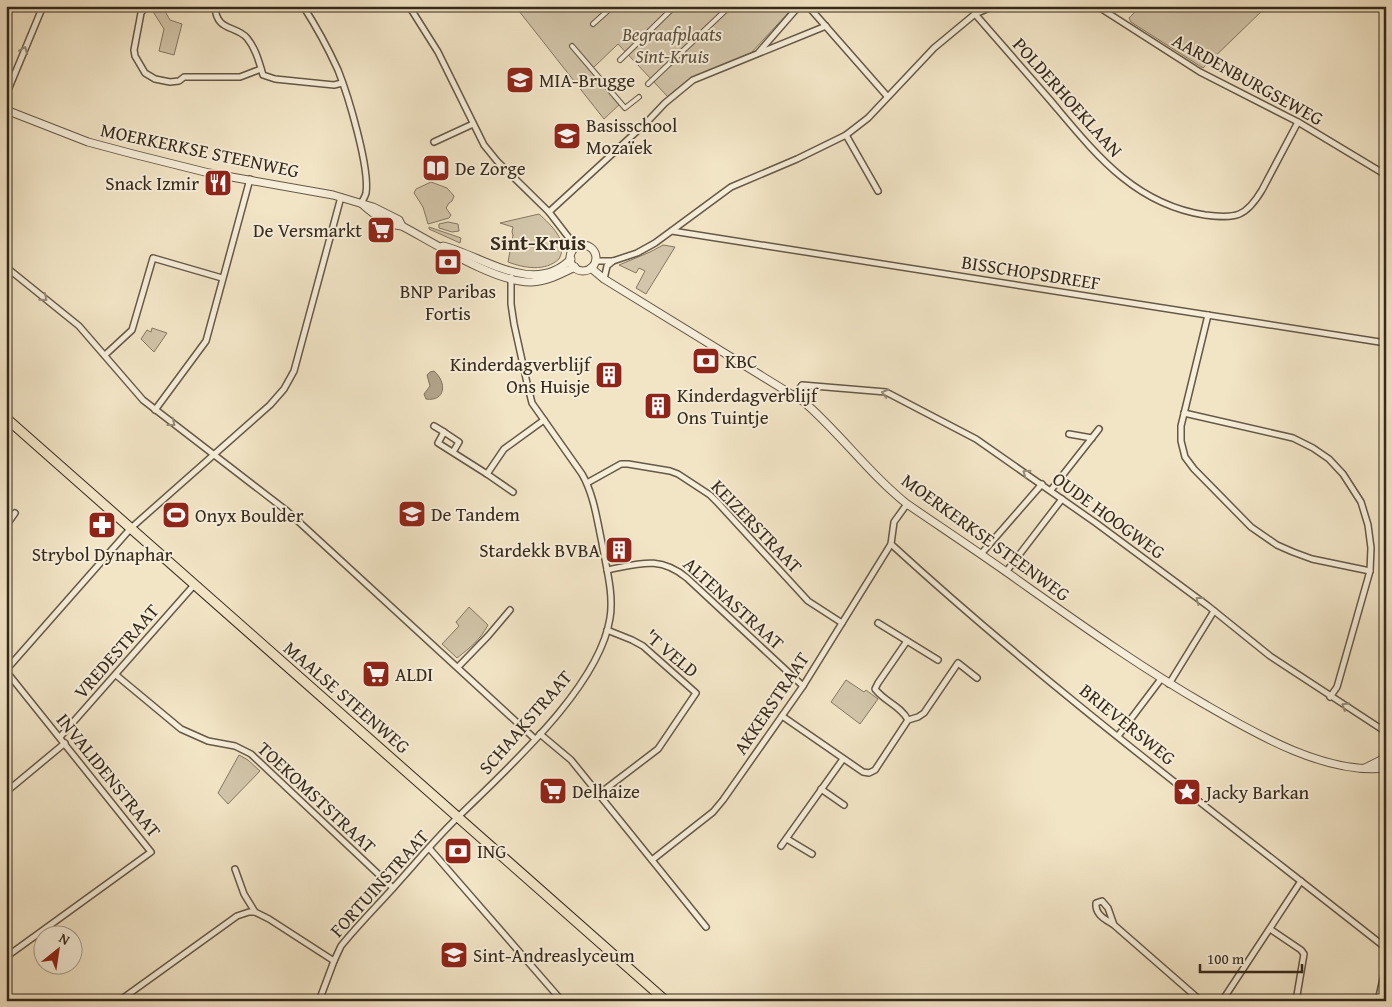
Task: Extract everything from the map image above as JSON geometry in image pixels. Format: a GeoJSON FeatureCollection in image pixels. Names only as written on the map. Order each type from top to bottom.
{"type":"FeatureCollection","features":[{"type":"Feature","properties":{"kind":"main road","name":"MAALSE STEENWEG"},"geometry":{"type":"LineString","coordinates":[[6,418],[666,1001]]}},
{"type":"Feature","properties":{"kind":"street"},"geometry":{"type":"LineString","coordinates":[[6,95],[43,6]]}},
{"type":"Feature","properties":{"kind":"street"},"geometry":{"type":"LineString","coordinates":[[146,6],[141,13],[134,50],[135,56],[150,77],[174,82],[184,77],[240,77],[261,69]]}},
{"type":"Feature","properties":{"kind":"street"},"geometry":{"type":"LineString","coordinates":[[215,6],[216,12],[224,26],[246,38],[259,59],[263,75],[275,79],[334,85],[342,83]]}},
{"type":"Feature","properties":{"kind":"street"},"geometry":{"type":"LineString","coordinates":[[303,6],[324,42],[342,83],[359,141],[364,168],[366,195],[361,203]]}},
{"type":"Feature","properties":{"kind":"street"},"geometry":{"type":"LineString","coordinates":[[409,6],[438,52],[484,145],[497,161],[549,212],[576,247]]}},
{"type":"Feature","properties":{"kind":"street"},"geometry":{"type":"LineString","coordinates":[[594,24],[613,6]]}},
{"type":"Feature","properties":{"kind":"street"},"geometry":{"type":"LineString","coordinates":[[620,60],[676,6]]}},
{"type":"Feature","properties":{"kind":"street"},"geometry":{"type":"LineString","coordinates":[[648,84],[730,6]]}},
{"type":"Feature","properties":{"kind":"street"},"geometry":{"type":"LineString","coordinates":[[757,54],[799,6]]}},
{"type":"Feature","properties":{"kind":"street"},"geometry":{"type":"LineString","coordinates":[[808,6],[887,96]]}},
{"type":"Feature","properties":{"kind":"street"},"geometry":{"type":"LineString","coordinates":[[604,279],[606,266],[613,261],[637,253],[655,243],[731,187],[797,159],[846,135],[868,118],[934,48],[974,14],[994,6]]}},
{"type":"Feature","properties":{"kind":"street","name":"AARDENBURGSEWEG"},"geometry":{"type":"LineString","coordinates":[[1097,6],[1200,72],[1298,122],[1386,175]]}},
{"type":"Feature","properties":{"kind":"street","name":"POLDERHOEKLAAN"},"geometry":{"type":"LineString","coordinates":[[974,14],[1108,166],[1144,192],[1189,212],[1235,217],[1246,212],[1257,200],[1298,122]]}},
{"type":"Feature","properties":{"kind":"street"},"geometry":{"type":"LineString","coordinates":[[549,212],[647,122],[665,103],[693,80],[826,26]]}},
{"type":"Feature","properties":{"kind":"street"},"geometry":{"type":"LineString","coordinates":[[572,46],[625,108],[639,97]]}},
{"type":"Feature","properties":{"kind":"street","name":"MOERKERKSE STEENWEG"},"geometry":{"type":"LineString","coordinates":[[6,110],[88,142],[209,173],[250,179],[341,197],[361,203],[399,220],[402,226],[455,256],[529,282],[546,280],[575,268]]}},
{"type":"Feature","properties":{"kind":"street"},"geometry":{"type":"LineString","coordinates":[[434,142],[473,124]]}},
{"type":"Feature","properties":{"kind":"street"},"geometry":{"type":"LineString","coordinates":[[846,135],[878,191]]}},
{"type":"Feature","properties":{"kind":"street"},"geometry":{"type":"LineString","coordinates":[[155,410],[204,346],[250,179]]}},
{"type":"Feature","properties":{"kind":"street"},"geometry":{"type":"LineString","coordinates":[[6,670],[131,528],[278,397],[291,378],[341,197]]}},
{"type":"Feature","properties":{"kind":"street","name":"BISSCHOPSDREEF"},"geometry":{"type":"LineString","coordinates":[[672,231],[1386,343]]}},
{"type":"Feature","properties":{"kind":"street"},"geometry":{"type":"LineString","coordinates":[[588,246],[595,252],[596,260],[591,268],[583,271],[575,268],[571,259],[572,252],[576,247],[588,246]]}},
{"type":"Feature","properties":{"kind":"street"},"geometry":{"type":"LineString","coordinates":[[104,355],[132,330],[153,258],[222,278]]}},
{"type":"Feature","properties":{"kind":"street","name":"MOERKERKSE STEENWEG"},"geometry":{"type":"LineString","coordinates":[[512,276],[546,272],[560,268],[571,259]]}},
{"type":"Feature","properties":{"kind":"street"},"geometry":{"type":"LineString","coordinates":[[596,260],[613,261]]}},
{"type":"Feature","properties":{"kind":"street"},"geometry":{"type":"LineString","coordinates":[[6,267],[79,326],[143,400],[287,511],[535,739]]}},
{"type":"Feature","properties":{"kind":"street","name":"MOERKERKSE STEENWEG"},"geometry":{"type":"LineString","coordinates":[[591,268],[604,279],[794,396],[825,421],[907,504],[1169,684],[1278,744],[1319,759],[1365,768],[1385,764],[1386,752]]}},
{"type":"Feature","properties":{"kind":"street","name":"SCHAAKSTRAAT"},"geometry":{"type":"LineString","coordinates":[[458,817],[540,734],[570,699],[587,674],[607,630],[611,607],[607,570],[593,502],[587,483],[532,403],[526,384],[511,304],[512,276]]}},
{"type":"Feature","properties":{"kind":"street"},"geometry":{"type":"LineString","coordinates":[[1208,315],[1181,426],[1181,441],[1186,457],[1194,469],[1251,527],[1277,545],[1312,559],[1370,571]]}},
{"type":"Feature","properties":{"kind":"street","name":"OUDE HOOGWEG"},"geometry":{"type":"LineString","coordinates":[[794,396],[802,385],[886,392],[976,439],[1042,484],[1214,611],[1270,656],[1386,732]]}},
{"type":"Feature","properties":{"kind":"street"},"geometry":{"type":"LineString","coordinates":[[1184,413],[1293,438],[1313,448],[1343,474],[1361,502],[1372,548],[1370,571],[1337,687],[1330,697]]}},
{"type":"Feature","properties":{"kind":"street"},"geometry":{"type":"LineString","coordinates":[[487,474],[504,449],[544,420]]}},
{"type":"Feature","properties":{"kind":"street"},"geometry":{"type":"LineString","coordinates":[[434,426],[459,442],[452,452]]}},
{"type":"Feature","properties":{"kind":"street"},"geometry":{"type":"LineString","coordinates":[[1050,490],[1099,429]]}},
{"type":"Feature","properties":{"kind":"street"},"geometry":{"type":"LineString","coordinates":[[444,432],[438,443],[513,492]]}},
{"type":"Feature","properties":{"kind":"street"},"geometry":{"type":"LineString","coordinates":[[1069,434],[1092,438]]}},
{"type":"Feature","properties":{"kind":"street","name":"KEIZERSTRAAT"},"geometry":{"type":"LineString","coordinates":[[587,483],[621,464],[670,471],[688,479],[710,495],[808,601],[842,623]]}},
{"type":"Feature","properties":{"kind":"street"},"geometry":{"type":"LineString","coordinates":[[981,554],[1042,484]]}},
{"type":"Feature","properties":{"kind":"street"},"geometry":{"type":"LineString","coordinates":[[1006,572],[1062,499]]}},
{"type":"Feature","properties":{"kind":"street"},"geometry":{"type":"LineString","coordinates":[[891,544],[894,522],[907,504]]}},
{"type":"Feature","properties":{"kind":"street"},"geometry":{"type":"LineString","coordinates":[[6,526],[15,513]]}},
{"type":"Feature","properties":{"kind":"street","name":"AKKERSTRAAT"},"geometry":{"type":"LineString","coordinates":[[652,860],[713,812],[803,686],[891,544]]}},
{"type":"Feature","properties":{"kind":"street","name":"BRIEVERSWEG"},"geometry":{"type":"LineString","coordinates":[[891,544],[942,590],[1118,736],[1386,948]]}},
{"type":"Feature","properties":{"kind":"street","name":"ALTENASTRAAT"},"geometry":{"type":"LineString","coordinates":[[607,570],[656,563],[669,566],[687,578],[803,686]]}},
{"type":"Feature","properties":{"kind":"street","name":"VREDESTRAAT"},"geometry":{"type":"LineString","coordinates":[[60,737],[195,584]]}},
{"type":"Feature","properties":{"kind":"street"},"geometry":{"type":"LineString","coordinates":[[458,667],[510,610]]}},
{"type":"Feature","properties":{"kind":"street"},"geometry":{"type":"LineString","coordinates":[[1169,684],[1214,611]]}},
{"type":"Feature","properties":{"kind":"street"},"geometry":{"type":"LineString","coordinates":[[878,622],[938,660]]}},
{"type":"Feature","properties":{"kind":"street","name":"'T VELD"},"geometry":{"type":"LineString","coordinates":[[599,794],[658,750],[696,693],[643,646],[607,630]]}},
{"type":"Feature","properties":{"kind":"street"},"geometry":{"type":"LineString","coordinates":[[907,641],[878,683],[876,689],[879,695],[904,712],[908,720]]}},
{"type":"Feature","properties":{"kind":"street"},"geometry":{"type":"LineString","coordinates":[[782,716],[862,772],[868,773],[875,770],[908,720],[924,713],[958,663],[977,678]]}},
{"type":"Feature","properties":{"kind":"street","name":"INVALIDENSTRAAT"},"geometry":{"type":"LineString","coordinates":[[6,670],[152,852],[6,957]]}},
{"type":"Feature","properties":{"kind":"street","name":"TOEKOMSTSTRAAT"},"geometry":{"type":"LineString","coordinates":[[116,675],[181,729],[208,742],[234,746],[251,754],[393,888]]}},
{"type":"Feature","properties":{"kind":"street"},"geometry":{"type":"LineString","coordinates":[[1118,736],[1161,678]]}},
{"type":"Feature","properties":{"kind":"street"},"geometry":{"type":"LineString","coordinates":[[540,734],[571,760],[706,927]]}},
{"type":"Feature","properties":{"kind":"street"},"geometry":{"type":"LineString","coordinates":[[6,792],[65,743]]}},
{"type":"Feature","properties":{"kind":"street"},"geometry":{"type":"LineString","coordinates":[[781,846],[843,759]]}},
{"type":"Feature","properties":{"kind":"street"},"geometry":{"type":"LineString","coordinates":[[821,789],[844,804]]}},
{"type":"Feature","properties":{"kind":"street","name":"FORTUINSTRAAT"},"geometry":{"type":"LineString","coordinates":[[319,1001],[334,961],[348,938],[458,817]]}},
{"type":"Feature","properties":{"kind":"street"},"geometry":{"type":"LineString","coordinates":[[787,838],[812,854]]}},
{"type":"Feature","properties":{"kind":"street"},"geometry":{"type":"LineString","coordinates":[[429,848],[562,1001]]}},
{"type":"Feature","properties":{"kind":"street"},"geometry":{"type":"LineString","coordinates":[[235,869],[244,894],[255,912]]}},
{"type":"Feature","properties":{"kind":"street"},"geometry":{"type":"LineString","coordinates":[[1222,1001],[1301,881]]}},
{"type":"Feature","properties":{"kind":"street"},"geometry":{"type":"LineString","coordinates":[[1114,925],[1108,908],[1102,902],[1096,903],[1099,915],[1114,925],[1201,1001]]}},
{"type":"Feature","properties":{"kind":"street"},"geometry":{"type":"LineString","coordinates":[[119,1001],[237,916],[249,912],[255,912],[269,919],[334,961]]}},
{"type":"Feature","properties":{"kind":"street"},"geometry":{"type":"LineString","coordinates":[[1270,929],[1304,954],[1305,958],[1296,1001]]}},
{"type":"Feature","properties":{"kind":"street"},"geometry":{"type":"LineString","coordinates":[[1378,1001],[1386,966]]}},
{"type":"Feature","properties":{"kind":"green space"},"geometry":{"type":"Polygon","coordinates":[[[162,6],[170,20],[182,24],[174,55],[159,51],[164,29],[152,10],[162,6]]]}},
{"type":"Feature","properties":{"kind":"green space","name":"Begraafplaats Sint-Kruis"},"geometry":{"type":"Polygon","coordinates":[[[515,6],[784,6],[789,12],[751,53],[689,79],[669,98],[618,44],[593,68],[622,102],[604,119],[515,6]]]}},
{"type":"Feature","properties":{"kind":"green space"},"geometry":{"type":"Polygon","coordinates":[[[1141,6],[1267,6],[1203,68],[1131,22],[1129,18],[1141,6]]]}},
{"type":"Feature","properties":{"kind":"green space"},"geometry":{"type":"Polygon","coordinates":[[[431,182],[447,188],[454,196],[446,208],[451,215],[449,218],[428,224],[423,207],[414,193],[416,189],[431,182]]]}},
{"type":"Feature","properties":{"kind":"green space"},"geometry":{"type":"Polygon","coordinates":[[[539,214],[553,228],[560,240],[562,252],[559,259],[547,266],[534,268],[508,262],[513,227],[500,223],[539,214]]]}},
{"type":"Feature","properties":{"kind":"green space"},"geometry":{"type":"Polygon","coordinates":[[[448,222],[458,224],[459,231],[452,232],[439,228],[439,224],[448,222]]]}},
{"type":"Feature","properties":{"kind":"green space"},"geometry":{"type":"Polygon","coordinates":[[[429,227],[461,238],[460,243],[429,229],[429,227]]]}},
{"type":"Feature","properties":{"kind":"green space"},"geometry":{"type":"Polygon","coordinates":[[[663,245],[675,247],[646,294],[636,288],[645,271],[639,268],[636,273],[619,265],[663,245]]]}},
{"type":"Feature","properties":{"kind":"green space"},"geometry":{"type":"Polygon","coordinates":[[[152,328],[167,333],[154,352],[141,339],[147,330],[151,332],[152,328]]]}},
{"type":"Feature","properties":{"kind":"green space"},"geometry":{"type":"Polygon","coordinates":[[[469,607],[488,625],[475,643],[457,658],[442,644],[459,626],[456,622],[469,607]]]}},
{"type":"Feature","properties":{"kind":"green space"},"geometry":{"type":"Polygon","coordinates":[[[846,680],[864,692],[866,690],[878,699],[860,724],[831,702],[846,680]]]}},
{"type":"Feature","properties":{"kind":"green space"},"geometry":{"type":"Polygon","coordinates":[[[239,755],[260,771],[228,804],[218,793],[239,755]]]}},
{"type":"Feature","properties":{"kind":"shaded area"},"geometry":{"type":"Polygon","coordinates":[[[434,371],[441,380],[441,394],[433,399],[426,399],[424,394],[430,386],[427,375],[434,371]]]}},
{"type":"Feature","properties":{"kind":"place","name":"MIA-Brugge"},"geometry":{"type":"Point","coordinates":[520,80]}},
{"type":"Feature","properties":{"kind":"place","name":"Basisschool Mozaïek"},"geometry":{"type":"Point","coordinates":[567,136]}},
{"type":"Feature","properties":{"kind":"place","name":"De Zorge"},"geometry":{"type":"Point","coordinates":[436,168]}},
{"type":"Feature","properties":{"kind":"place","name":"Snack Izmir"},"geometry":{"type":"Point","coordinates":[218,183]}},
{"type":"Feature","properties":{"kind":"place","name":"De Versmarkt"},"geometry":{"type":"Point","coordinates":[381,230]}},
{"type":"Feature","properties":{"kind":"place","name":"BNP Paribas Fortis"},"geometry":{"type":"Point","coordinates":[448,262]}},
{"type":"Feature","properties":{"kind":"place","name":"KBC"},"geometry":{"type":"Point","coordinates":[706,361]}},
{"type":"Feature","properties":{"kind":"place","name":"Kinderdagverblijf Ons Huisje"},"geometry":{"type":"Point","coordinates":[609,375]}},
{"type":"Feature","properties":{"kind":"place","name":"Kinderdagverblijf Ons Tuintje"},"geometry":{"type":"Point","coordinates":[658,406]}},
{"type":"Feature","properties":{"kind":"place","name":"De Tandem"},"geometry":{"type":"Point","coordinates":[412,514]}},
{"type":"Feature","properties":{"kind":"place","name":"Onyx Boulder"},"geometry":{"type":"Point","coordinates":[176,515]}},
{"type":"Feature","properties":{"kind":"place","name":"Strybol Dynaphar"},"geometry":{"type":"Point","coordinates":[102,525]}},
{"type":"Feature","properties":{"kind":"place","name":"Stardekk BVBA"},"geometry":{"type":"Point","coordinates":[619,550]}},
{"type":"Feature","properties":{"kind":"place","name":"ALDI"},"geometry":{"type":"Point","coordinates":[376,674]}},
{"type":"Feature","properties":{"kind":"place","name":"Delhaize"},"geometry":{"type":"Point","coordinates":[553,791]}},
{"type":"Feature","properties":{"kind":"place","name":"Jacky Barkan"},"geometry":{"type":"Point","coordinates":[1187,792]}},
{"type":"Feature","properties":{"kind":"place","name":"ING"},"geometry":{"type":"Point","coordinates":[458,851]}},
{"type":"Feature","properties":{"kind":"place","name":"Sint-Andreaslyceum"},"geometry":{"type":"Point","coordinates":[454,955]}},
{"type":"Feature","properties":{"kind":"district","name":"Sint-Kruis"},"geometry":{"type":"Point","coordinates":[538,242]}}]}
